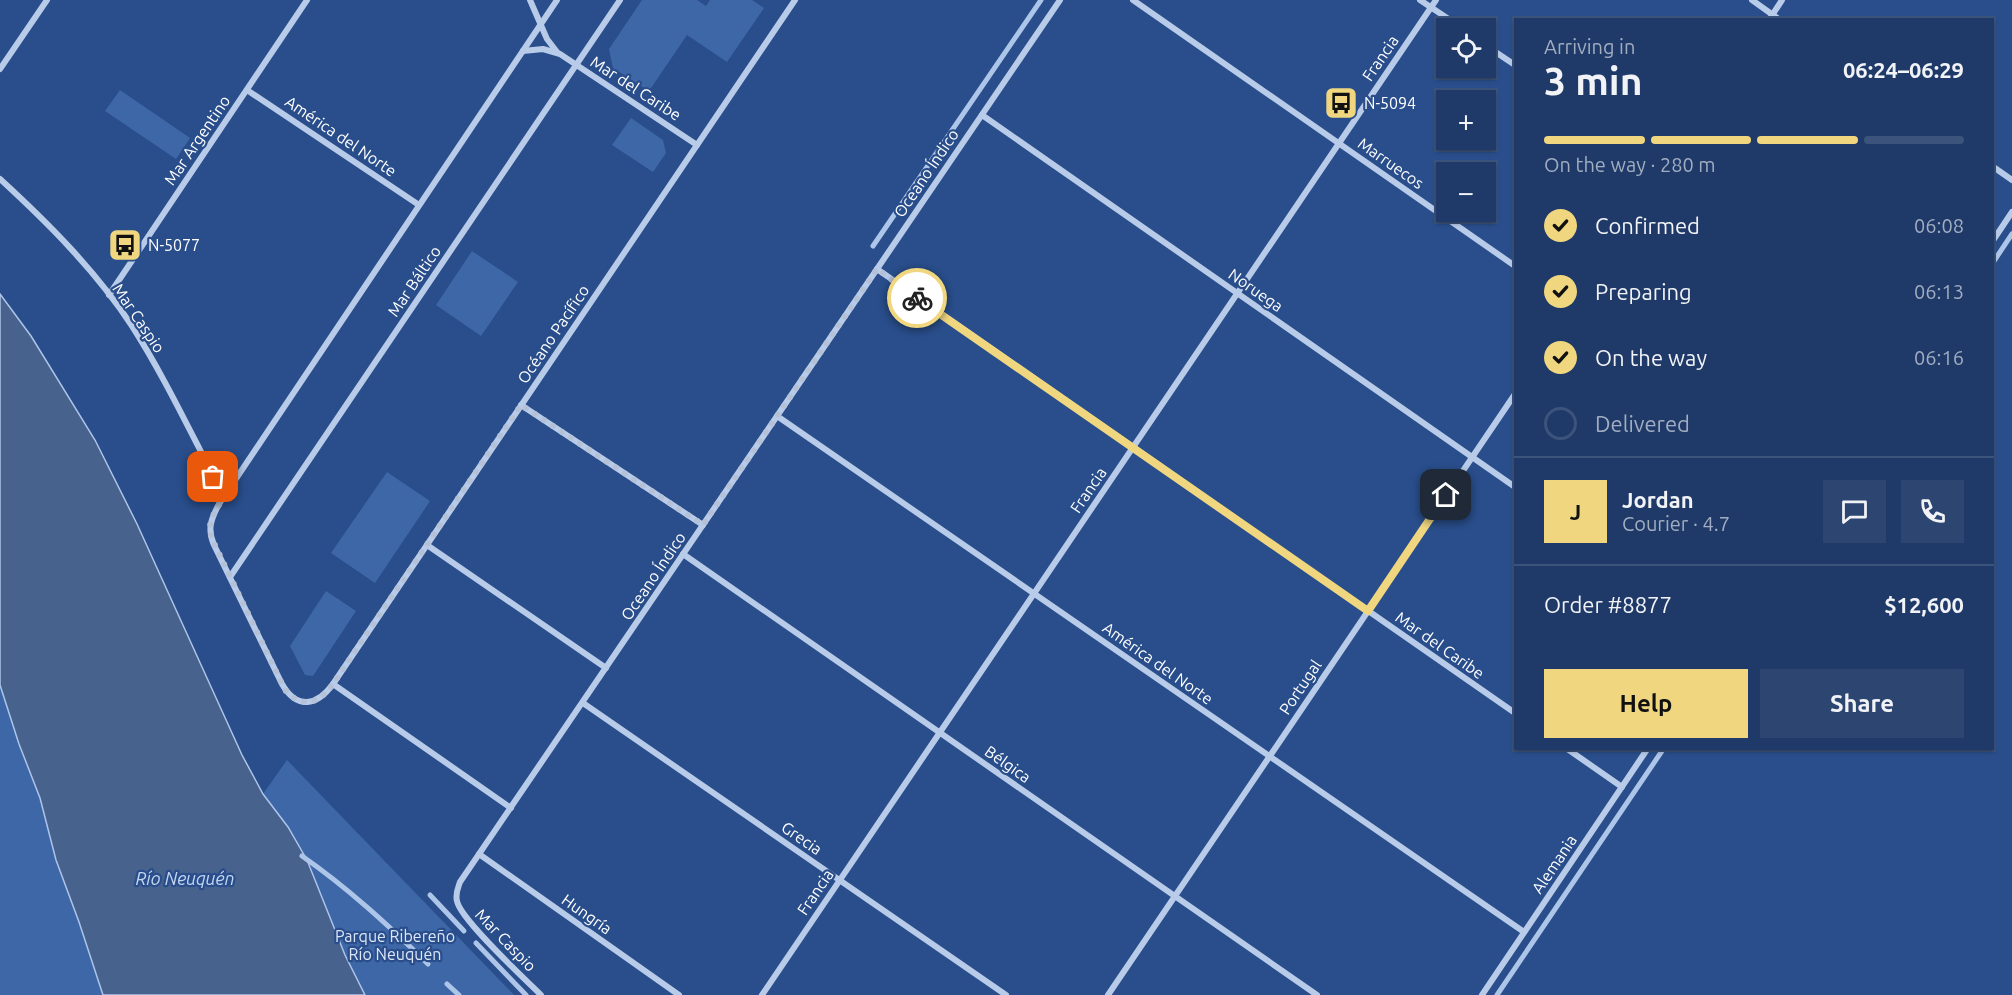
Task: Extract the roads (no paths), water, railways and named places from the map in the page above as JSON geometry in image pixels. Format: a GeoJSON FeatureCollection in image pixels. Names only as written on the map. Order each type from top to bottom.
{"type":"FeatureCollection","features":[{"type":"Feature","properties":{"kind":"street"},"geometry":{"type":"LineString","coordinates":[[0,69],[47,0]]}},
{"type":"Feature","properties":{"kind":"street","name":"Mar Argentino"},"geometry":{"type":"LineString","coordinates":[[109,295],[307,0]]}},
{"type":"Feature","properties":{"kind":"street","name":"Mar del Caribe"},"geometry":{"type":"LineString","coordinates":[[530,0],[550,44],[560,54],[697,145]]}},
{"type":"Feature","properties":{"kind":"street"},"geometry":{"type":"LineString","coordinates":[[230,577],[211,537],[210,521],[224,496],[557,0]]}},
{"type":"Feature","properties":{"kind":"street","name":"Mar Báltico"},"geometry":{"type":"LineString","coordinates":[[230,577],[620,0]]}},
{"type":"Feature","properties":{"kind":"street","name":"Océano Pacífico"},"geometry":{"type":"LineString","coordinates":[[230,577],[285,690],[294,698],[305,702],[321,698],[333,684],[795,0]]}},
{"type":"Feature","properties":{"kind":"street","name":"Oceano Índico"},"geometry":{"type":"LineString","coordinates":[[457,900],[460,882],[1060,0]]}},
{"type":"Feature","properties":{"kind":"street","name":"Marruecos"},"geometry":{"type":"LineString","coordinates":[[1133,0],[1514,265]]}},
{"type":"Feature","properties":{"kind":"street"},"geometry":{"type":"LineString","coordinates":[[1420,0],[1447,18]]}},
{"type":"Feature","properties":{"kind":"street","name":"Francia"},"geometry":{"type":"LineString","coordinates":[[762,995],[1436,0]]}},
{"type":"Feature","properties":{"kind":"street"},"geometry":{"type":"LineString","coordinates":[[1752,0],[1770,17],[1782,0]]}},
{"type":"Feature","properties":{"kind":"street","name":"Mar del Caribe"},"geometry":{"type":"LineString","coordinates":[[523,51],[543,49],[560,54]]}},
{"type":"Feature","properties":{"kind":"street"},"geometry":{"type":"LineString","coordinates":[[1496,52],[1514,64]]}},
{"type":"Feature","properties":{"kind":"street","name":"América del Norte"},"geometry":{"type":"LineString","coordinates":[[247,90],[419,205]]}},
{"type":"Feature","properties":{"kind":"street","name":"Noruega"},"geometry":{"type":"LineString","coordinates":[[982,115],[1514,486]]}},
{"type":"Feature","properties":{"kind":"street"},"geometry":{"type":"LineString","coordinates":[[1994,167],[2012,180]]}},
{"type":"Feature","properties":{"kind":"street","name":"Mar Caspio"},"geometry":{"type":"LineString","coordinates":[[0,179],[46,222],[109,295],[142,344],[224,496]]}},
{"type":"Feature","properties":{"kind":"street"},"geometry":{"type":"LineString","coordinates":[[1994,239],[2012,212]]}},
{"type":"Feature","properties":{"kind":"street","name":"Mar del Caribe"},"geometry":{"type":"LineString","coordinates":[[877,269],[1514,712]]}},
{"type":"Feature","properties":{"kind":"street","name":"Portugal"},"geometry":{"type":"LineString","coordinates":[[1108,995],[1514,395]]}},
{"type":"Feature","properties":{"kind":"street"},"geometry":{"type":"LineString","coordinates":[[521,405],[703,525]]}},
{"type":"Feature","properties":{"kind":"street","name":"América del Norte"},"geometry":{"type":"LineString","coordinates":[[777,416],[1524,932]]}},
{"type":"Feature","properties":{"kind":"street"},"geometry":{"type":"LineString","coordinates":[[427,545],[606,668]]}},
{"type":"Feature","properties":{"kind":"street","name":"Bélgica"},"geometry":{"type":"LineString","coordinates":[[683,554],[1317,995]]}},
{"type":"Feature","properties":{"kind":"street"},"geometry":{"type":"LineString","coordinates":[[333,684],[510,808]]}},
{"type":"Feature","properties":{"kind":"street","name":"Grecia"},"geometry":{"type":"LineString","coordinates":[[582,703],[1006,995]]}},
{"type":"Feature","properties":{"kind":"street"},"geometry":{"type":"LineString","coordinates":[[1569,750],[1622,788]]}},
{"type":"Feature","properties":{"kind":"street","name":"Alemania"},"geometry":{"type":"LineString","coordinates":[[1482,995],[1647,750]]}},
{"type":"Feature","properties":{"kind":"street","name":"Hungría"},"geometry":{"type":"LineString","coordinates":[[479,854],[679,995]]}},
{"type":"Feature","properties":{"kind":"street","name":"Mar Caspio"},"geometry":{"type":"LineString","coordinates":[[457,900],[465,917],[541,995]]}},
{"type":"Feature","properties":{"kind":"water","name":"Río Neuquén"},"geometry":{"type":"Polygon","coordinates":[[[0,294],[31,336],[95,440],[137,524],[242,755],[263,794],[288,827],[307,860],[345,955],[365,995],[103,995],[56,860],[40,798],[0,685],[0,294]]]}},
{"type":"Feature","properties":{"kind":"waterway"},"geometry":{"type":"LineString","coordinates":[[873,246],[1041,0]]}},
{"type":"Feature","properties":{"kind":"waterway"},"geometry":{"type":"LineString","coordinates":[[1994,261],[2012,234]]}},
{"type":"Feature","properties":{"kind":"waterway"},"geometry":{"type":"LineString","coordinates":[[1497,995],[1663,750]]}},
{"type":"Feature","properties":{"kind":"waterway"},"geometry":{"type":"LineString","coordinates":[[302,856],[367,907],[428,964]]}},
{"type":"Feature","properties":{"kind":"waterway"},"geometry":{"type":"LineString","coordinates":[[430,895],[464,931]]}},
{"type":"Feature","properties":{"kind":"waterway"},"geometry":{"type":"LineString","coordinates":[[476,943],[526,995]]}},
{"type":"Feature","properties":{"kind":"waterway"},"geometry":{"type":"LineString","coordinates":[[447,984],[459,995]]}},
{"type":"Feature","properties":{"kind":"place","name":"N-5094"},"geometry":{"type":"Point","coordinates":[1341,103]}},
{"type":"Feature","properties":{"kind":"place","name":"N-5077"},"geometry":{"type":"Point","coordinates":[125,245]}},
{"type":"Feature","properties":{"kind":"park label","name":"Parque Ribereño Río Neuquén"},"geometry":{"type":"Point","coordinates":[395,945]}}]}
